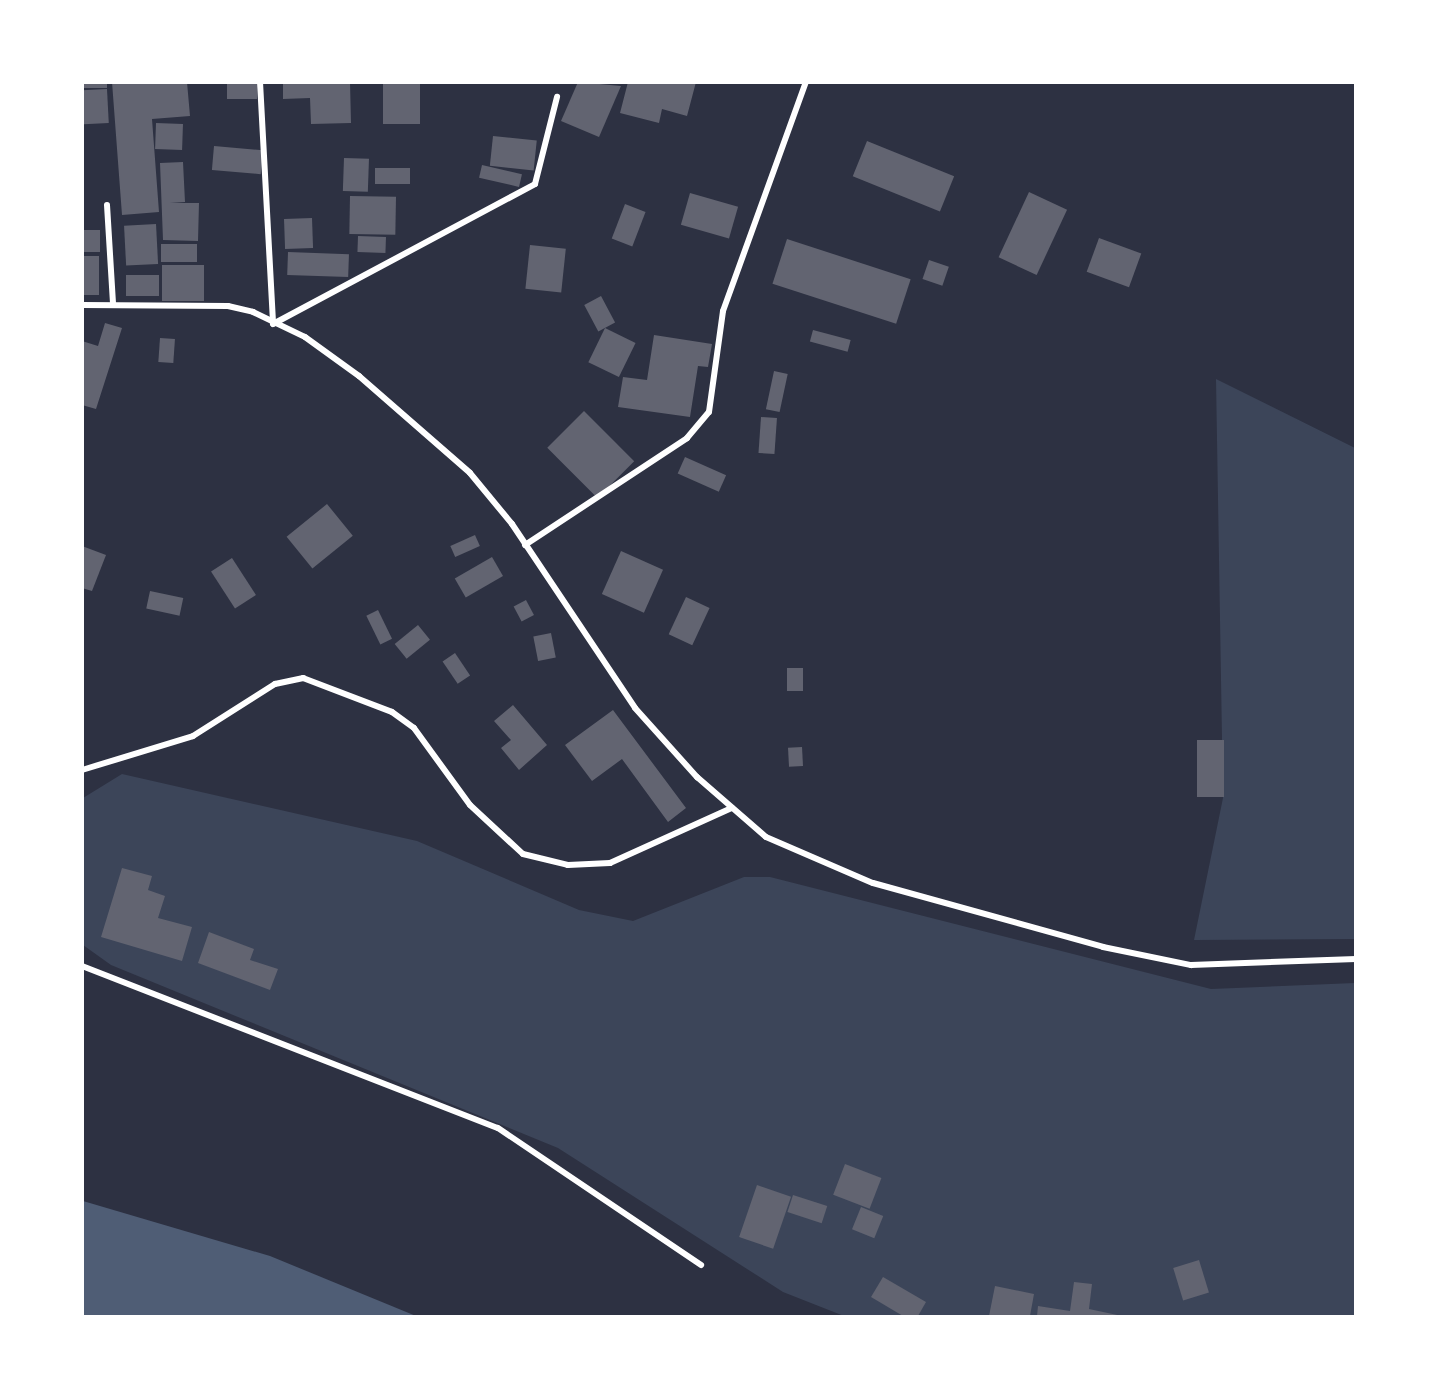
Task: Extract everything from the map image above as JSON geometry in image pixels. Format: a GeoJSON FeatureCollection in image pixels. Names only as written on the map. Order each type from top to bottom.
{"type":"FeatureCollection","features":[{"type":"Feature","properties":{"kind":"street"},"geometry":{"type":"LineString","coordinates":[[260,82],[273,324]]}},
{"type":"Feature","properties":{"kind":"street"},"geometry":{"type":"LineString","coordinates":[[525,545],[687,438],[709,412],[723,311],[806,82]]}},
{"type":"Feature","properties":{"kind":"street"},"geometry":{"type":"LineString","coordinates":[[273,324],[535,184],[557,97]]}},
{"type":"Feature","properties":{"kind":"street"},"geometry":{"type":"LineString","coordinates":[[107,205],[112,304]]}},
{"type":"Feature","properties":{"kind":"street"},"geometry":{"type":"LineString","coordinates":[[82,305],[228,306],[253,312],[273,324],[305,337],[414,423],[470,473],[525,545],[635,708],[732,808],[766,837],[873,883],[1103,946],[1191,965],[1356,958]]}},
{"type":"Feature","properties":{"kind":"street"},"geometry":{"type":"LineString","coordinates":[[82,770],[193,736],[275,684],[303,678],[392,712],[414,728],[470,805],[523,854],[567,865],[610,863],[732,808]]}},
{"type":"Feature","properties":{"kind":"street"},"geometry":{"type":"LineString","coordinates":[[82,966],[498,1128],[701,1265]]}},
{"type":"Feature","properties":{"kind":"shaded area"},"geometry":{"type":"Polygon","coordinates":[[[1216,379],[1355,448],[1356,939],[1194,940],[1223,798],[1216,379]]]}},
{"type":"Feature","properties":{"kind":"shaded area"},"geometry":{"type":"Polygon","coordinates":[[[122,774],[417,841],[579,910],[633,921],[744,877],[770,877],[1211,989],[1355,983],[1355,1316],[844,1316],[783,1292],[558,1148],[111,965],[83,945],[83,798],[122,774]]]}},
{"type":"Feature","properties":{"kind":"shaded area"},"geometry":{"type":"Polygon","coordinates":[[[83,1201],[270,1256],[416,1316],[83,1316],[83,1201]]]}},
{"type":"Feature","properties":{"kind":"building"},"geometry":{"type":"Polygon","coordinates":[[[82,82],[107,82],[107,88],[82,88],[82,82]]]}},
{"type":"Feature","properties":{"kind":"building"},"geometry":{"type":"Polygon","coordinates":[[[112,82],[187,82],[190,116],[152,119],[159,212],[122,215],[112,82]]]}},
{"type":"Feature","properties":{"kind":"building"},"geometry":{"type":"Polygon","coordinates":[[[227,82],[257,82],[257,99],[227,99],[227,82]]]}},
{"type":"Feature","properties":{"kind":"building"},"geometry":{"type":"Polygon","coordinates":[[[283,82],[350,82],[351,123],[311,124],[310,98],[283,99],[283,82]]]}},
{"type":"Feature","properties":{"kind":"building"},"geometry":{"type":"Polygon","coordinates":[[[383,82],[420,82],[420,124],[383,124],[383,82]]]}},
{"type":"Feature","properties":{"kind":"building"},"geometry":{"type":"Polygon","coordinates":[[[578,82],[621,86],[599,137],[561,121],[578,82]]]}},
{"type":"Feature","properties":{"kind":"building"},"geometry":{"type":"Polygon","coordinates":[[[628,82],[696,82],[687,116],[662,109],[659,123],[620,113],[628,82]]]}},
{"type":"Feature","properties":{"kind":"building"},"geometry":{"type":"Polygon","coordinates":[[[107,89],[109,123],[84,124],[82,90],[107,89]]]}},
{"type":"Feature","properties":{"kind":"building"},"geometry":{"type":"Polygon","coordinates":[[[156,123],[183,124],[182,150],[155,149],[156,123]]]}},
{"type":"Feature","properties":{"kind":"building"},"geometry":{"type":"Polygon","coordinates":[[[493,136],[537,141],[534,170],[490,166],[493,136]]]}},
{"type":"Feature","properties":{"kind":"building"},"geometry":{"type":"Polygon","coordinates":[[[867,141],[954,176],[940,211],[853,176],[867,141]]]}},
{"type":"Feature","properties":{"kind":"building"},"geometry":{"type":"Polygon","coordinates":[[[214,146],[263,150],[261,174],[212,170],[214,146]]]}},
{"type":"Feature","properties":{"kind":"building"},"geometry":{"type":"Polygon","coordinates":[[[344,158],[369,159],[368,192],[343,191],[344,158]]]}},
{"type":"Feature","properties":{"kind":"building"},"geometry":{"type":"Polygon","coordinates":[[[183,162],[185,202],[170,203],[199,203],[198,241],[163,240],[160,163],[183,162]]]}},
{"type":"Feature","properties":{"kind":"building"},"geometry":{"type":"Polygon","coordinates":[[[482,165],[522,174],[519,187],[479,178],[482,165]]]}},
{"type":"Feature","properties":{"kind":"building"},"geometry":{"type":"Polygon","coordinates":[[[375,168],[410,168],[410,184],[375,184],[375,168]]]}},
{"type":"Feature","properties":{"kind":"building"},"geometry":{"type":"Polygon","coordinates":[[[1029,192],[1067,210],[1037,275],[999,257],[1029,192]]]}},
{"type":"Feature","properties":{"kind":"building"},"geometry":{"type":"Polygon","coordinates":[[[690,193],[738,207],[729,239],[681,225],[690,193]]]}},
{"type":"Feature","properties":{"kind":"building"},"geometry":{"type":"Polygon","coordinates":[[[350,196],[396,197],[395,235],[349,234],[350,196]]]}},
{"type":"Feature","properties":{"kind":"building"},"geometry":{"type":"Polygon","coordinates":[[[625,204],[646,212],[632,246],[612,239],[625,204]]]}},
{"type":"Feature","properties":{"kind":"building"},"geometry":{"type":"Polygon","coordinates":[[[312,218],[313,248],[285,249],[284,219],[312,218]]]}},
{"type":"Feature","properties":{"kind":"building"},"geometry":{"type":"Polygon","coordinates":[[[156,224],[158,264],[126,266],[124,226],[156,224]]]}},
{"type":"Feature","properties":{"kind":"building"},"geometry":{"type":"Polygon","coordinates":[[[82,230],[100,230],[100,252],[82,252],[82,230]]]}},
{"type":"Feature","properties":{"kind":"building"},"geometry":{"type":"Polygon","coordinates":[[[358,236],[386,237],[385,253],[357,252],[358,236]]]}},
{"type":"Feature","properties":{"kind":"building"},"geometry":{"type":"Polygon","coordinates":[[[1099,238],[1141,253],[1129,287],[1087,272],[1099,238]]]}},
{"type":"Feature","properties":{"kind":"building"},"geometry":{"type":"Polygon","coordinates":[[[787,239],[911,279],[896,324],[772,284],[787,239]]]}},
{"type":"Feature","properties":{"kind":"building"},"geometry":{"type":"Polygon","coordinates":[[[161,244],[197,244],[197,262],[161,262],[161,244]]]}},
{"type":"Feature","properties":{"kind":"building"},"geometry":{"type":"Polygon","coordinates":[[[530,245],[566,249],[561,293],[525,289],[530,245]]]}},
{"type":"Feature","properties":{"kind":"building"},"geometry":{"type":"Polygon","coordinates":[[[288,252],[349,254],[348,277],[287,275],[288,252]]]}},
{"type":"Feature","properties":{"kind":"building"},"geometry":{"type":"Polygon","coordinates":[[[82,256],[99,256],[99,295],[82,295],[82,256]]]}},
{"type":"Feature","properties":{"kind":"building"},"geometry":{"type":"Polygon","coordinates":[[[929,260],[949,267],[942,286],[922,279],[929,260]]]}},
{"type":"Feature","properties":{"kind":"building"},"geometry":{"type":"Polygon","coordinates":[[[162,265],[204,265],[204,301],[162,301],[162,265]]]}},
{"type":"Feature","properties":{"kind":"building"},"geometry":{"type":"Polygon","coordinates":[[[126,275],[159,275],[159,296],[126,296],[126,275]]]}},
{"type":"Feature","properties":{"kind":"building"},"geometry":{"type":"Polygon","coordinates":[[[601,296],[615,322],[598,331],[584,305],[601,296]]]}},
{"type":"Feature","properties":{"kind":"building"},"geometry":{"type":"Polygon","coordinates":[[[105,323],[122,328],[96,409],[82,405],[82,341],[98,346],[105,323]]]}},
{"type":"Feature","properties":{"kind":"building"},"geometry":{"type":"Polygon","coordinates":[[[605,328],[636,343],[619,377],[588,362],[605,328]]]}},
{"type":"Feature","properties":{"kind":"building"},"geometry":{"type":"Polygon","coordinates":[[[813,330],[851,340],[848,352],[810,342],[813,330]]]}},
{"type":"Feature","properties":{"kind":"building"},"geometry":{"type":"Polygon","coordinates":[[[654,335],[712,344],[708,367],[698,366],[690,417],[618,407],[623,377],[647,380],[654,335]]]}},
{"type":"Feature","properties":{"kind":"building"},"geometry":{"type":"Polygon","coordinates":[[[160,338],[175,339],[173,363],[158,362],[160,338]]]}},
{"type":"Feature","properties":{"kind":"building"},"geometry":{"type":"Polygon","coordinates":[[[774,371],[788,374],[780,412],[766,409],[774,371]]]}},
{"type":"Feature","properties":{"kind":"building"},"geometry":{"type":"Polygon","coordinates":[[[584,411],[634,461],[597,498],[547,448],[584,411]]]}},
{"type":"Feature","properties":{"kind":"building"},"geometry":{"type":"Polygon","coordinates":[[[761,417],[777,418],[774,454],[758,453],[761,417]]]}},
{"type":"Feature","properties":{"kind":"building"},"geometry":{"type":"Polygon","coordinates":[[[685,457],[726,475],[719,492],[678,473],[685,457]]]}},
{"type":"Feature","properties":{"kind":"building"},"geometry":{"type":"Polygon","coordinates":[[[327,504],[353,536],[312,569],[287,537],[327,504]]]}},
{"type":"Feature","properties":{"kind":"building"},"geometry":{"type":"Polygon","coordinates":[[[475,535],[480,546],[455,557],[450,546],[475,535]]]}},
{"type":"Feature","properties":{"kind":"building"},"geometry":{"type":"Polygon","coordinates":[[[82,546],[106,555],[92,591],[82,588],[82,546]]]}},
{"type":"Feature","properties":{"kind":"building"},"geometry":{"type":"Polygon","coordinates":[[[621,551],[663,570],[644,613],[602,594],[621,551]]]}},
{"type":"Feature","properties":{"kind":"building"},"geometry":{"type":"Polygon","coordinates":[[[492,557],[503,576],[466,598],[455,578],[492,557]]]}},
{"type":"Feature","properties":{"kind":"building"},"geometry":{"type":"Polygon","coordinates":[[[232,558],[256,595],[235,609],[211,572],[232,558]]]}},
{"type":"Feature","properties":{"kind":"building"},"geometry":{"type":"Polygon","coordinates":[[[150,591],[183,598],[180,616],[146,609],[150,591]]]}},
{"type":"Feature","properties":{"kind":"building"},"geometry":{"type":"Polygon","coordinates":[[[686,597],[710,608],[692,645],[669,634],[686,597]]]}},
{"type":"Feature","properties":{"kind":"building"},"geometry":{"type":"Polygon","coordinates":[[[526,600],[534,615],[522,622],[514,607],[526,600]]]}},
{"type":"Feature","properties":{"kind":"building"},"geometry":{"type":"Polygon","coordinates":[[[378,610],[392,639],[380,644],[366,616],[378,610]]]}},
{"type":"Feature","properties":{"kind":"building"},"geometry":{"type":"Polygon","coordinates":[[[418,625],[430,640],[407,659],[395,644],[418,625]]]}},
{"type":"Feature","properties":{"kind":"building"},"geometry":{"type":"Polygon","coordinates":[[[551,633],[556,658],[538,661],[533,636],[551,633]]]}},
{"type":"Feature","properties":{"kind":"building"},"geometry":{"type":"Polygon","coordinates":[[[455,653],[470,675],[458,684],[443,661],[455,653]]]}},
{"type":"Feature","properties":{"kind":"building"},"geometry":{"type":"Polygon","coordinates":[[[787,668],[803,668],[803,691],[787,691],[787,668]]]}},
{"type":"Feature","properties":{"kind":"building"},"geometry":{"type":"Polygon","coordinates":[[[513,705],[547,745],[519,770],[501,748],[511,740],[494,721],[513,705]]]}},
{"type":"Feature","properties":{"kind":"building"},"geometry":{"type":"Polygon","coordinates":[[[613,710],[686,808],[668,822],[622,759],[592,781],[565,745],[613,710]]]}},
{"type":"Feature","properties":{"kind":"building"},"geometry":{"type":"Polygon","coordinates":[[[1197,740],[1224,740],[1224,797],[1197,797],[1197,740]]]}},
{"type":"Feature","properties":{"kind":"building"},"geometry":{"type":"Polygon","coordinates":[[[802,747],[803,766],[789,767],[788,748],[802,747]]]}},
{"type":"Feature","properties":{"kind":"building"},"geometry":{"type":"Polygon","coordinates":[[[122,868],[152,876],[148,890],[165,896],[158,918],[192,927],[182,961],[101,937],[122,868]]]}},
{"type":"Feature","properties":{"kind":"building"},"geometry":{"type":"Polygon","coordinates":[[[209,932],[254,949],[250,960],[278,969],[270,990],[198,963],[209,932]]]}},
{"type":"Feature","properties":{"kind":"building"},"geometry":{"type":"Polygon","coordinates":[[[845,1164],[881,1178],[870,1209],[833,1195],[845,1164]]]}},
{"type":"Feature","properties":{"kind":"building"},"geometry":{"type":"Polygon","coordinates":[[[757,1185],[791,1197],[773,1249],[739,1237],[757,1185]]]}},
{"type":"Feature","properties":{"kind":"building"},"geometry":{"type":"Polygon","coordinates":[[[793,1195],[827,1206],[822,1223],[787,1212],[793,1195]]]}},
{"type":"Feature","properties":{"kind":"building"},"geometry":{"type":"Polygon","coordinates":[[[861,1207],[883,1216],[874,1238],[852,1229],[861,1207]]]}},
{"type":"Feature","properties":{"kind":"building"},"geometry":{"type":"Polygon","coordinates":[[[1199,1260],[1209,1293],[1183,1300],[1173,1268],[1199,1260]]]}},
{"type":"Feature","properties":{"kind":"building"},"geometry":{"type":"Polygon","coordinates":[[[883,1277],[926,1302],[918,1316],[903,1316],[871,1297],[883,1277]]]}},
{"type":"Feature","properties":{"kind":"building"},"geometry":{"type":"Polygon","coordinates":[[[1074,1282],[1092,1284],[1089,1309],[1122,1316],[1037,1316],[1038,1306],[1070,1311],[1074,1282]]]}},
{"type":"Feature","properties":{"kind":"building"},"geometry":{"type":"Polygon","coordinates":[[[995,1286],[1034,1294],[1030,1316],[989,1316],[995,1286]]]}}]}
